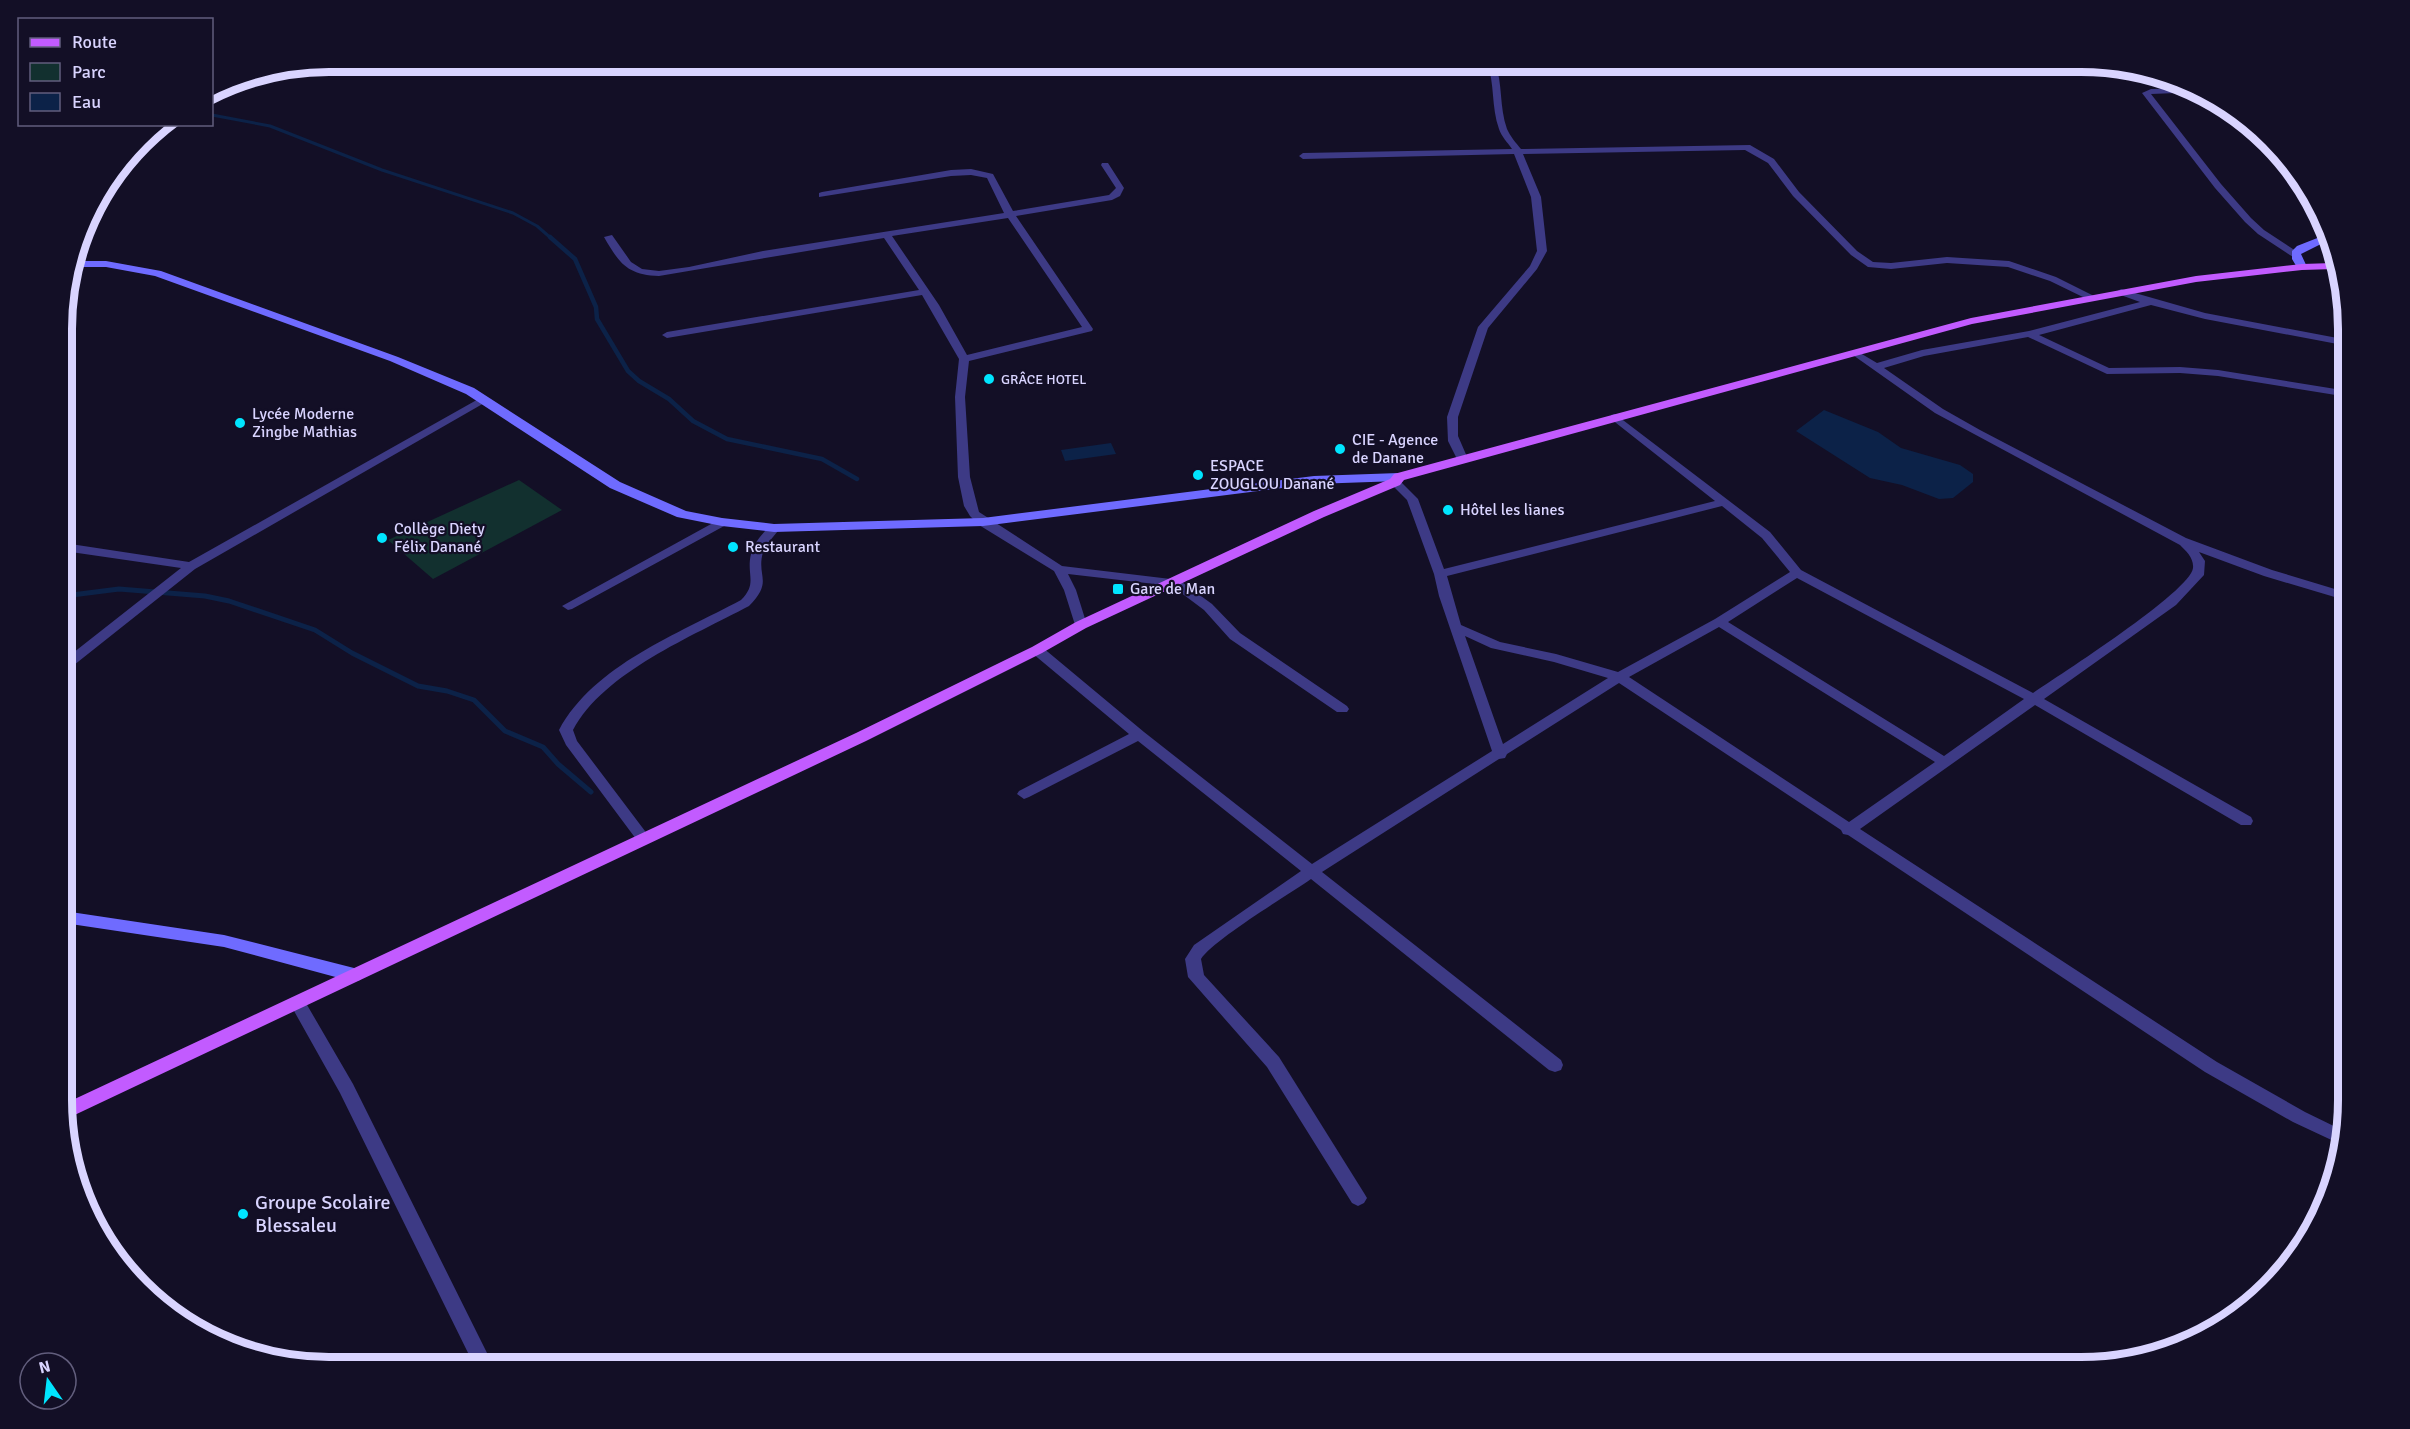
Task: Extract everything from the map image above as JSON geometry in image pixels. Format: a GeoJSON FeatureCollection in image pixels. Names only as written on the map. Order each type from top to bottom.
{"type":"FeatureCollection","features":[{"type":"Feature","properties":{"kind":"main road"},"geometry":{"type":"LineString","coordinates":[[72,1108],[861,737],[1037,650],[1081,625],[1397,480],[1462,459],[1971,321],[2091,297],[2299,261],[2330,265]]}},
{"type":"Feature","properties":{"kind":"street"},"geometry":{"type":"LineString","coordinates":[[1462,459],[1452,437],[1451,424],[1483,327],[1533,267],[1542,251],[1536,197],[1517,150],[1503,130],[1495,72]]}},
{"type":"Feature","properties":{"kind":"street"},"geometry":{"type":"LineString","coordinates":[[2175,90],[2146,93],[2218,186],[2248,220],[2299,261],[2301,248],[2322,240]]}},
{"type":"Feature","properties":{"kind":"street"},"geometry":{"type":"LineString","coordinates":[[1303,156],[1747,147],[1771,161],[1796,194],[1854,253],[1871,265],[1891,266],[1947,260],[2009,264],[2053,279],[2091,297]]}},
{"type":"Feature","properties":{"kind":"street"},"geometry":{"type":"LineString","coordinates":[[609,237],[618,254],[629,266],[636,271],[653,273],[1112,197],[1120,188],[1105,165]]}},
{"type":"Feature","properties":{"kind":"street"},"geometry":{"type":"LineString","coordinates":[[822,195],[927,176],[971,172],[990,176],[1009,213],[1088,329],[964,359]]}},
{"type":"Feature","properties":{"kind":"street"},"geometry":{"type":"LineString","coordinates":[[886,234],[941,316],[964,359],[960,397],[964,477],[974,514],[983,522],[1059,569],[1175,583],[1208,607],[1235,636],[1342,710]]}},
{"type":"Feature","properties":{"kind":"street"},"geometry":{"type":"LineString","coordinates":[[81,264],[106,264],[157,273],[394,359],[470,391],[615,485],[682,514],[722,522],[774,528],[983,522],[1314,480],[1397,480],[1412,500],[1440,574],[1445,596],[1500,755]]}},
{"type":"Feature","properties":{"kind":"street"},"geometry":{"type":"LineString","coordinates":[[667,335],[924,292]]}},
{"type":"Feature","properties":{"kind":"street"},"geometry":{"type":"LineString","coordinates":[[2121,292],[2148,303],[2338,341]]}},
{"type":"Feature","properties":{"kind":"street"},"geometry":{"type":"LineString","coordinates":[[1876,367],[1922,353],[2029,334],[2148,303]]}},
{"type":"Feature","properties":{"kind":"street"},"geometry":{"type":"LineString","coordinates":[[2029,334],[2107,371],[2180,370],[2338,392]]}},
{"type":"Feature","properties":{"kind":"street"},"geometry":{"type":"LineString","coordinates":[[1855,353],[1939,411],[2182,541],[2268,573],[2338,594]]}},
{"type":"Feature","properties":{"kind":"street"},"geometry":{"type":"LineString","coordinates":[[72,660],[191,566],[482,400]]}},
{"type":"Feature","properties":{"kind":"street"},"geometry":{"type":"LineString","coordinates":[[1615,417],[1774,542],[1797,573],[2034,699],[2246,821]]}},
{"type":"Feature","properties":{"kind":"street"},"geometry":{"type":"LineString","coordinates":[[1440,574],[1724,502]]}},
{"type":"Feature","properties":{"kind":"street"},"geometry":{"type":"LineString","coordinates":[[568,606],[722,522]]}},
{"type":"Feature","properties":{"kind":"street"},"geometry":{"type":"LineString","coordinates":[[644,839],[571,742],[567,735],[567,726],[574,715],[620,670],[745,603],[755,594],[759,584],[757,552],[774,528]]}},
{"type":"Feature","properties":{"kind":"street"},"geometry":{"type":"LineString","coordinates":[[1848,830],[2172,602],[2197,576],[2201,565],[2199,559],[2182,541]]}},
{"type":"Feature","properties":{"kind":"street"},"geometry":{"type":"LineString","coordinates":[[72,548],[191,566]]}},
{"type":"Feature","properties":{"kind":"street"},"geometry":{"type":"LineString","coordinates":[[1059,569],[1070,590],[1081,625]]}},
{"type":"Feature","properties":{"kind":"street"},"geometry":{"type":"LineString","coordinates":[[1358,1198],[1273,1062],[1196,977],[1192,964],[1199,949],[1312,871],[1500,755],[1619,677],[1719,622],[1797,573]]}},
{"type":"Feature","properties":{"kind":"street"},"geometry":{"type":"LineString","coordinates":[[1719,622],[1946,763]]}},
{"type":"Feature","properties":{"kind":"street"},"geometry":{"type":"LineString","coordinates":[[1457,628],[1496,645],[1556,658],[1619,677],[2211,1067],[2299,1117],[2336,1134]]}},
{"type":"Feature","properties":{"kind":"street"},"geometry":{"type":"LineString","coordinates":[[1037,650],[1139,735],[1555,1065]]}},
{"type":"Feature","properties":{"kind":"street"},"geometry":{"type":"LineString","coordinates":[[1024,794],[1139,735]]}},
{"type":"Feature","properties":{"kind":"street"},"geometry":{"type":"LineString","coordinates":[[72,918],[224,941],[354,975]]}},
{"type":"Feature","properties":{"kind":"street"},"geometry":{"type":"LineString","coordinates":[[297,1002],[347,1089],[480,1357]]}},
{"type":"Feature","properties":{"kind":"green space"},"geometry":{"type":"Polygon","coordinates":[[[519,480],[562,510],[433,579],[388,540],[519,480]]]}},
{"type":"Feature","properties":{"kind":"water"},"geometry":{"type":"Polygon","coordinates":[[[1824,410],[1878,432],[1901,448],[1960,465],[1973,474],[1973,482],[1953,498],[1939,499],[1902,485],[1870,478],[1796,431],[1824,410]]]}},
{"type":"Feature","properties":{"kind":"water"},"geometry":{"type":"Polygon","coordinates":[[[1111,443],[1116,454],[1065,461],[1061,450],[1111,443]]]}},
{"type":"Feature","properties":{"kind":"waterway"},"geometry":{"type":"LineString","coordinates":[[213,115],[270,126],[382,170],[513,213],[537,226],[552,239]]}},
{"type":"Feature","properties":{"kind":"waterway"},"geometry":{"type":"LineString","coordinates":[[550,237],[575,259],[596,307],[597,319],[628,371],[639,381],[669,399],[693,421],[727,439],[822,459],[857,479]]}},
{"type":"Feature","properties":{"kind":"waterway"},"geometry":{"type":"LineString","coordinates":[[72,595],[119,589],[205,596],[229,601],[315,630],[352,653],[418,686],[447,691],[474,700],[505,731],[543,747],[558,764],[591,792]]}},
{"type":"Feature","properties":{"kind":"place","name":"GRÂCE HOTEL"},"geometry":{"type":"Point","coordinates":[989,379]}},
{"type":"Feature","properties":{"kind":"place","name":"Lycée Moderne Zingbe Mathias"},"geometry":{"type":"Point","coordinates":[240,423]}},
{"type":"Feature","properties":{"kind":"place","name":"CIE - Agence de Danane"},"geometry":{"type":"Point","coordinates":[1340,449]}},
{"type":"Feature","properties":{"kind":"place","name":"ESPACE ZOUGLOU Danané"},"geometry":{"type":"Point","coordinates":[1198,475]}},
{"type":"Feature","properties":{"kind":"place","name":"Hôtel les lianes"},"geometry":{"type":"Point","coordinates":[1448,510]}},
{"type":"Feature","properties":{"kind":"place","name":"Collège Diety Félix Danané"},"geometry":{"type":"Point","coordinates":[382,538]}},
{"type":"Feature","properties":{"kind":"place","name":"Restaurant"},"geometry":{"type":"Point","coordinates":[733,547]}},
{"type":"Feature","properties":{"kind":"place","name":"Gare de Man"},"geometry":{"type":"Point","coordinates":[1118,589]}},
{"type":"Feature","properties":{"kind":"place","name":"Groupe Scolaire Blessaleu"},"geometry":{"type":"Point","coordinates":[243,1214]}}]}
